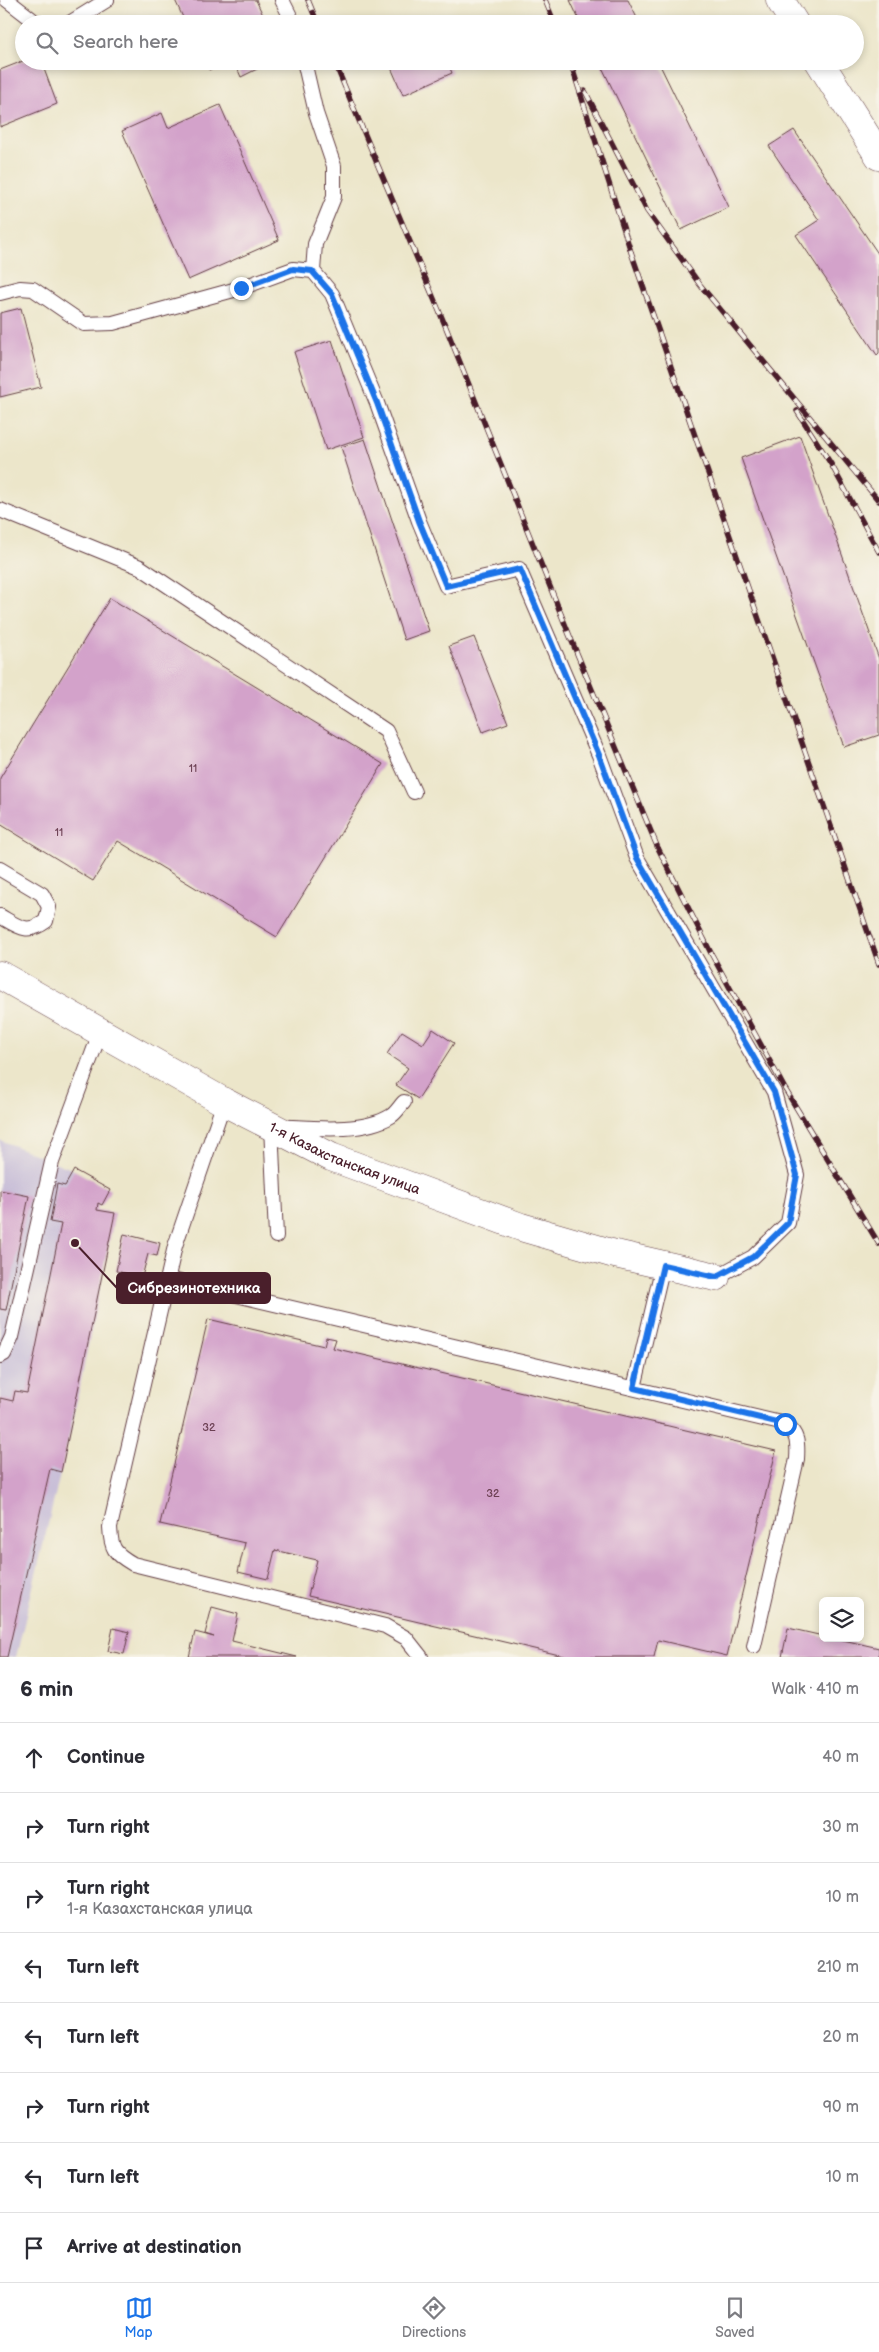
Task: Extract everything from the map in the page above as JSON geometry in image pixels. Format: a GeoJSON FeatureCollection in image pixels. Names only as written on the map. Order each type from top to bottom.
{"type":"FeatureCollection","features":[{"type":"Feature","properties":{"kind":"street"},"geometry":{"type":"LineString","coordinates":[[780,0],[789,15]]}},
{"type":"Feature","properties":{"kind":"street"},"geometry":{"type":"LineString","coordinates":[[825,70],[879,156]]}},
{"type":"Feature","properties":{"kind":"street","name":"1-я Казахстанская улица"},"geometry":{"type":"LineString","coordinates":[[0,975],[224,1102],[331,1157],[521,1227],[611,1253],[716,1277]]}},
{"type":"Feature","properties":{"kind":"lane"},"geometry":{"type":"LineString","coordinates":[[7,0],[26,15]]}},
{"type":"Feature","properties":{"kind":"lane"},"geometry":{"type":"LineString","coordinates":[[83,15],[107,0]]}},
{"type":"Feature","properties":{"kind":"lane"},"geometry":{"type":"LineString","coordinates":[[282,0],[290,15]]}},
{"type":"Feature","properties":{"kind":"lane"},"geometry":{"type":"LineString","coordinates":[[306,70],[316,113],[334,166],[334,197],[315,244],[312,271]]}},
{"type":"Feature","properties":{"kind":"lane"},"geometry":{"type":"LineString","coordinates":[[0,293],[20,288],[33,289],[84,324],[113,323],[241,288],[293,269],[312,271],[332,294],[377,403],[419,521],[446,586],[520,569],[599,755],[637,858],[774,1092],[797,1175],[788,1223],[753,1257],[716,1277]]}},
{"type":"Feature","properties":{"kind":"lane"},"geometry":{"type":"LineString","coordinates":[[0,510],[140,567],[386,731],[414,792]]}},
{"type":"Feature","properties":{"kind":"lane"},"geometry":{"type":"LineString","coordinates":[[0,869],[42,894],[49,907],[46,921],[35,929],[21,928],[0,916]]}},
{"type":"Feature","properties":{"kind":"lane"},"geometry":{"type":"LineString","coordinates":[[0,1356],[4,1354],[12,1337],[52,1162],[100,1033]]}},
{"type":"Feature","properties":{"kind":"lane"},"geometry":{"type":"LineString","coordinates":[[224,1102],[175,1246],[110,1527],[111,1544],[119,1556],[133,1564],[385,1626],[406,1638],[420,1657]]}},
{"type":"Feature","properties":{"kind":"lane"},"geometry":{"type":"LineString","coordinates":[[276,1236],[271,1126],[337,1128],[370,1125],[392,1116],[404,1102]]}},
{"type":"Feature","properties":{"kind":"lane"},"geometry":{"type":"LineString","coordinates":[[634,1388],[663,1265]]}},
{"type":"Feature","properties":{"kind":"lane"},"geometry":{"type":"LineString","coordinates":[[168,1279],[785,1424],[794,1431],[798,1442],[797,1459],[754,1646]]}},
{"type":"Feature","properties":{"kind":"shaded area"},"geometry":{"type":"Polygon","coordinates":[[[0,1140],[74,1170],[110,1190],[102,1205],[98,1204],[97,1210],[115,1213],[72,1425],[16,1657],[0,1657],[0,1140]]]}},
{"type":"Feature","properties":{"kind":"building"},"geometry":{"type":"Polygon","coordinates":[[[175,0],[256,0],[263,15],[182,15],[175,0]]]}},
{"type":"Feature","properties":{"kind":"building"},"geometry":{"type":"Polygon","coordinates":[[[570,0],[628,0],[636,15],[577,15],[570,0]]]}},
{"type":"Feature","properties":{"kind":"building"},"geometry":{"type":"Polygon","coordinates":[[[15,64],[15,70],[44,70],[57,104],[0,127],[0,70],[15,64]]]}},
{"type":"Feature","properties":{"kind":"building"},"geometry":{"type":"Polygon","coordinates":[[[238,70],[255,70],[241,77],[238,70]]]}},
{"type":"Feature","properties":{"kind":"building"},"geometry":{"type":"Polygon","coordinates":[[[392,70],[451,70],[452,73],[403,95],[392,70]]]}},
{"type":"Feature","properties":{"kind":"building"},"geometry":{"type":"Polygon","coordinates":[[[603,70],[662,70],[729,207],[681,230],[603,70]]]}},
{"type":"Feature","properties":{"kind":"building"},"geometry":{"type":"Polygon","coordinates":[[[220,105],[279,240],[188,280],[122,131],[162,113],[168,128],[220,105]]]}},
{"type":"Feature","properties":{"kind":"building"},"geometry":{"type":"Polygon","coordinates":[[[794,130],[879,255],[879,353],[877,355],[796,235],[819,220],[769,146],[794,130]]]}},
{"type":"Feature","properties":{"kind":"building"},"geometry":{"type":"Polygon","coordinates":[[[21,308],[41,387],[0,397],[0,313],[21,308]]]}},
{"type":"Feature","properties":{"kind":"building"},"geometry":{"type":"Polygon","coordinates":[[[332,340],[364,437],[326,450],[294,352],[332,340]]]}},
{"type":"Feature","properties":{"kind":"building"},"geometry":{"type":"Polygon","coordinates":[[[800,436],[879,659],[879,735],[844,747],[741,458],[800,436]]]}},
{"type":"Feature","properties":{"kind":"building"},"geometry":{"type":"Polygon","coordinates":[[[365,439],[429,631],[404,640],[341,447],[365,439]]]}},
{"type":"Feature","properties":{"kind":"building"},"geometry":{"type":"Polygon","coordinates":[[[110,598],[383,764],[277,937],[118,841],[93,881],[0,824],[0,778],[110,598]]]}},
{"type":"Feature","properties":{"kind":"building"},"geometry":{"type":"Polygon","coordinates":[[[474,637],[508,723],[483,732],[449,646],[474,637]]]}},
{"type":"Feature","properties":{"kind":"building"},"geometry":{"type":"Polygon","coordinates":[[[433,1029],[454,1043],[418,1099],[396,1085],[408,1068],[387,1054],[402,1031],[423,1044],[433,1029]]]}},
{"type":"Feature","properties":{"kind":"building"},"geometry":{"type":"Polygon","coordinates":[[[74,1170],[110,1190],[102,1205],[98,1203],[97,1210],[115,1213],[61,1472],[50,1469],[7,1657],[0,1657],[0,1398],[13,1401],[15,1391],[27,1393],[61,1224],[50,1222],[57,1184],[65,1186],[74,1170]]]}},
{"type":"Feature","properties":{"kind":"building"},"geometry":{"type":"Polygon","coordinates":[[[0,1190],[29,1196],[6,1310],[0,1309],[0,1190]]]}},
{"type":"Feature","properties":{"kind":"building"},"geometry":{"type":"Polygon","coordinates":[[[124,1234],[160,1243],[157,1256],[148,1254],[142,1277],[116,1271],[124,1234]]]}},
{"type":"Feature","properties":{"kind":"building"},"geometry":{"type":"Polygon","coordinates":[[[208,1319],[324,1346],[326,1337],[336,1339],[333,1348],[776,1451],[727,1656],[658,1640],[654,1657],[568,1657],[308,1596],[317,1560],[275,1550],[268,1579],[238,1572],[245,1543],[160,1524],[208,1319]]]}},
{"type":"Feature","properties":{"kind":"building"},"geometry":{"type":"Polygon","coordinates":[[[212,1607],[238,1614],[232,1641],[297,1657],[189,1657],[195,1632],[214,1637],[205,1634],[212,1607]]]}},
{"type":"Feature","properties":{"kind":"building"},"geometry":{"type":"Polygon","coordinates":[[[113,1628],[129,1632],[124,1654],[108,1651],[113,1628]]]}},
{"type":"Feature","properties":{"kind":"building"},"geometry":{"type":"Polygon","coordinates":[[[788,1628],[819,1635],[819,1642],[852,1642],[879,1648],[879,1657],[782,1657],[788,1628]]]}},
{"type":"Feature","properties":{"kind":"railway"},"geometry":{"type":"LineString","coordinates":[[308,0],[314,15]]}},
{"type":"Feature","properties":{"kind":"railway"},"geometry":{"type":"LineString","coordinates":[[545,0],[551,15]]}},
{"type":"Feature","properties":{"kind":"railway"},"geometry":{"type":"LineString","coordinates":[[338,70],[445,325],[571,639],[657,846],[712,955],[785,1089],[879,1244]]}},
{"type":"Feature","properties":{"kind":"railway"},"geometry":{"type":"LineString","coordinates":[[573,70],[631,252],[879,964]]}},
{"type":"Feature","properties":{"kind":"railway"},"geometry":{"type":"LineString","coordinates":[[585,91],[647,211],[701,286],[879,501]]}},
{"type":"Feature","properties":{"kind":"railway"},"geometry":{"type":"LineString","coordinates":[[797,411],[831,464],[879,552]]}},
{"type":"Feature","properties":{"kind":"place","name":"Сибрезинотехника"},"geometry":{"type":"Point","coordinates":[75,1243]}},
{"type":"Feature","properties":{"kind":"route"},"geometry":{"type":"LineString","coordinates":[[241,288],[293,269],[312,271],[332,294],[377,403],[419,521],[446,586],[520,569],[599,755],[637,858],[774,1092],[797,1175],[788,1223],[753,1257],[716,1277],[663,1265],[634,1388],[785,1424]]}}]}
